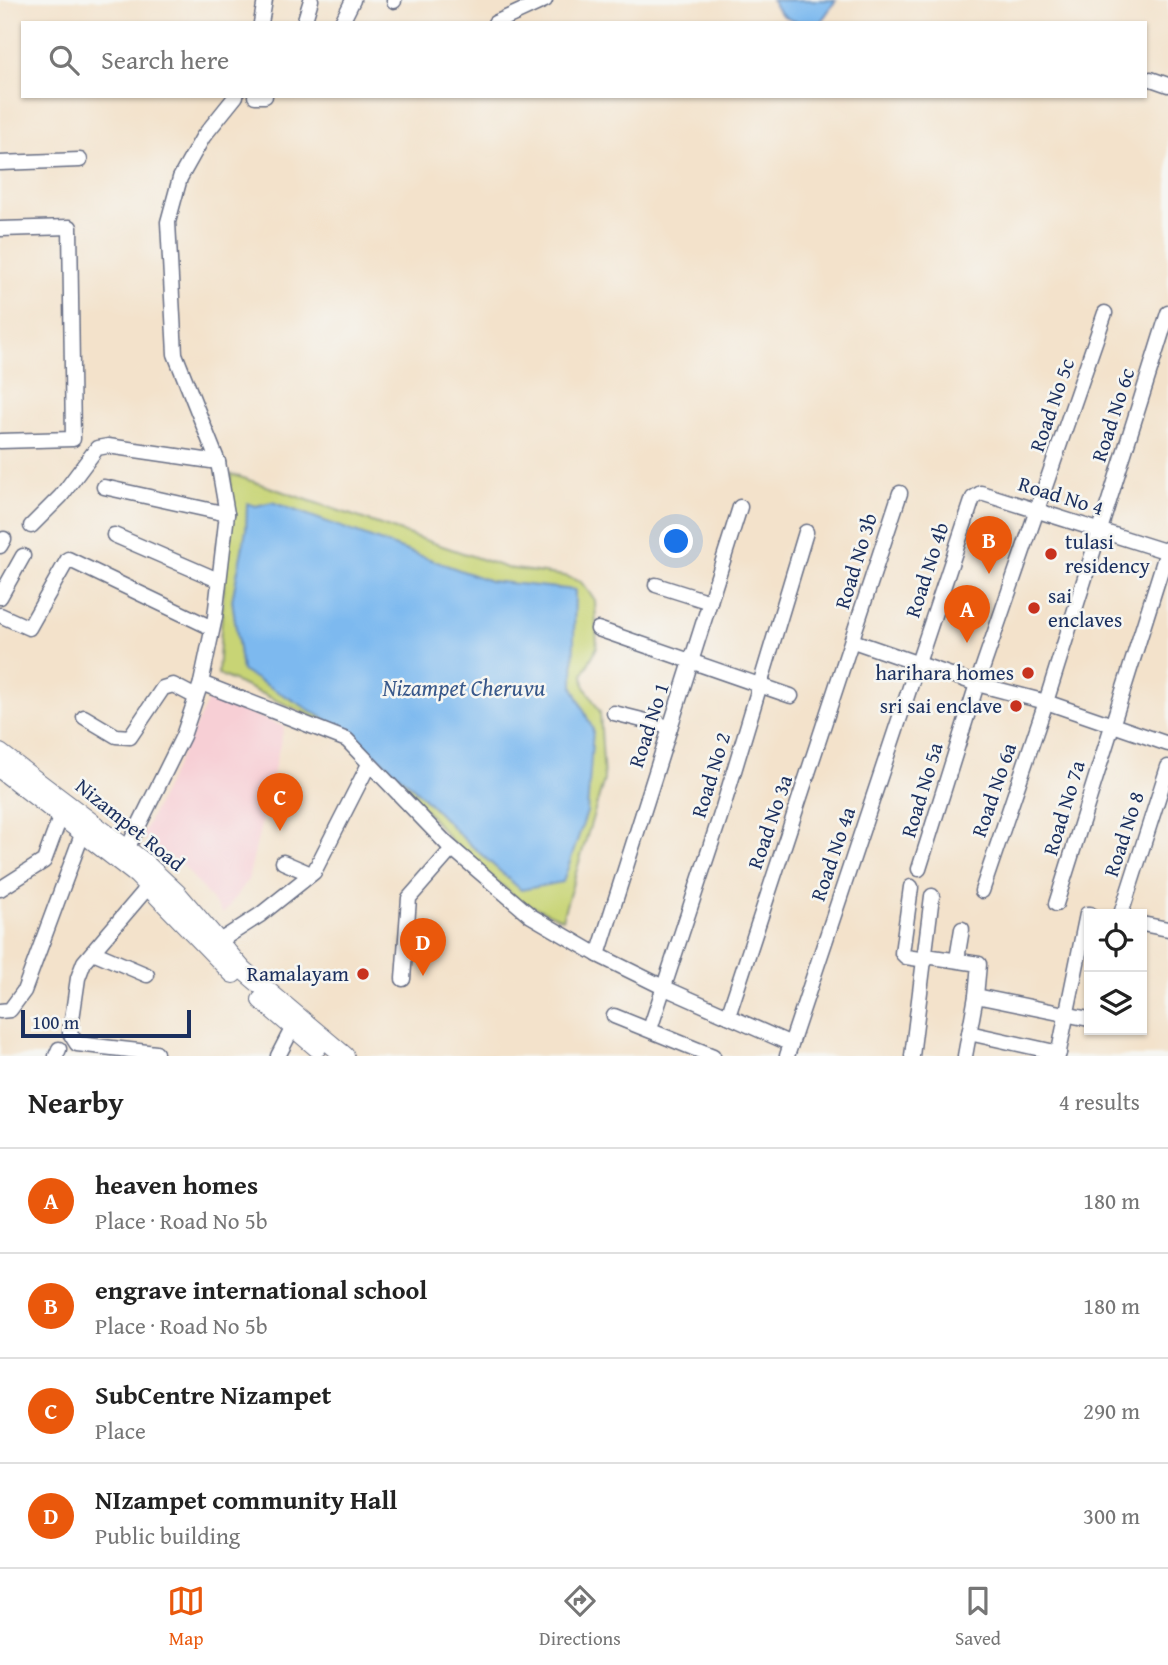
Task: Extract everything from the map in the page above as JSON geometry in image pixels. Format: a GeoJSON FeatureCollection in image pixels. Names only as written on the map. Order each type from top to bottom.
{"type":"FeatureCollection","features":[{"type":"Feature","properties":{"kind":"main road","name":"Nizampet Road"},"geometry":{"type":"LineString","coordinates":[[0,753],[127,849],[292,1029],[328,1056]]}},
{"type":"Feature","properties":{"kind":"main road","name":"Nizampet Road"},"geometry":{"type":"LineString","coordinates":[[0,769],[181,911],[218,942],[243,970],[345,1056]]}},
{"type":"Feature","properties":{"kind":"street"},"geometry":{"type":"LineString","coordinates":[[261,21],[265,0]]}},
{"type":"Feature","properties":{"kind":"street"},"geometry":{"type":"LineString","coordinates":[[305,21],[311,0]]}},
{"type":"Feature","properties":{"kind":"street"},"geometry":{"type":"LineString","coordinates":[[342,21],[353,0]]}},
{"type":"Feature","properties":{"kind":"street"},"geometry":{"type":"LineString","coordinates":[[499,21],[545,0]]}},
{"type":"Feature","properties":{"kind":"street"},"geometry":{"type":"LineString","coordinates":[[1151,79],[1168,85]]}},
{"type":"Feature","properties":{"kind":"street"},"geometry":{"type":"LineString","coordinates":[[127,849],[183,736],[199,690],[212,628],[226,514],[218,462],[175,355],[168,222],[180,178],[203,137],[234,98]]}},
{"type":"Feature","properties":{"kind":"street"},"geometry":{"type":"LineString","coordinates":[[0,163],[80,160]]}},
{"type":"Feature","properties":{"kind":"street"},"geometry":{"type":"LineString","coordinates":[[0,229],[71,228],[73,439],[0,441]]}},
{"type":"Feature","properties":{"kind":"street","name":"Road No 5c"},"geometry":{"type":"LineString","coordinates":[[977,684],[1039,511],[1105,313]]}},
{"type":"Feature","properties":{"kind":"street","name":"Road No 6c"},"geometry":{"type":"LineString","coordinates":[[1046,702],[1098,529],[1168,313]]}},
{"type":"Feature","properties":{"kind":"street"},"geometry":{"type":"LineString","coordinates":[[31,526],[61,496],[97,448],[108,446],[218,462]]}},
{"type":"Feature","properties":{"kind":"street"},"geometry":{"type":"LineString","coordinates":[[104,487],[226,514]]}},
{"type":"Feature","properties":{"kind":"street","name":"Road No 3b"},"geometry":{"type":"LineString","coordinates":[[853,641],[900,493]]}},
{"type":"Feature","properties":{"kind":"street","name":"Road No 4"},"geometry":{"type":"LineString","coordinates":[[981,493],[1168,551]]}},
{"type":"Feature","properties":{"kind":"street","name":"Road No 4b"},"geometry":{"type":"LineString","coordinates":[[918,665],[973,498],[981,493]]}},
{"type":"Feature","properties":{"kind":"street","name":"Road No 1"},"geometry":{"type":"LineString","coordinates":[[598,955],[740,507]]}},
{"type":"Feature","properties":{"kind":"street","name":"Road No 2"},"geometry":{"type":"LineString","coordinates":[[650,1029],[806,532]]}},
{"type":"Feature","properties":{"kind":"street"},"geometry":{"type":"LineString","coordinates":[[114,535],[218,580]]}},
{"type":"Feature","properties":{"kind":"street","name":"Road No 7a"},"geometry":{"type":"LineString","coordinates":[[1056,904],[1168,551]]}},
{"type":"Feature","properties":{"kind":"street"},"geometry":{"type":"LineString","coordinates":[[0,597],[23,556]]}},
{"type":"Feature","properties":{"kind":"street"},"geometry":{"type":"LineString","coordinates":[[0,615],[24,627],[30,626],[68,559],[212,628]]}},
{"type":"Feature","properties":{"kind":"street"},"geometry":{"type":"LineString","coordinates":[[656,585],[710,602]]}},
{"type":"Feature","properties":{"kind":"street"},"geometry":{"type":"LineString","coordinates":[[598,629],[791,696]]}},
{"type":"Feature","properties":{"kind":"street"},"geometry":{"type":"LineString","coordinates":[[853,641],[918,665],[1046,702],[1168,744]]}},
{"type":"Feature","properties":{"kind":"street","name":"Road No 3a"},"geometry":{"type":"LineString","coordinates":[[728,1016],[853,641]]}},
{"type":"Feature","properties":{"kind":"street","name":"Road No 4a"},"geometry":{"type":"LineString","coordinates":[[789,1050],[918,665]]}},
{"type":"Feature","properties":{"kind":"street","name":"Road No 5a"},"geometry":{"type":"LineString","coordinates":[[919,869],[977,684]]}},
{"type":"Feature","properties":{"kind":"street"},"geometry":{"type":"LineString","coordinates":[[84,717],[116,736],[130,737],[163,688],[173,685],[199,690],[346,740],[452,849],[531,916],[598,955],[728,1016],[789,1050]]}},
{"type":"Feature","properties":{"kind":"street","name":"Road No 6a"},"geometry":{"type":"LineString","coordinates":[[982,891],[1046,702]]}},
{"type":"Feature","properties":{"kind":"street"},"geometry":{"type":"LineString","coordinates":[[614,713],[670,727]]}},
{"type":"Feature","properties":{"kind":"street","name":"Road No 8"},"geometry":{"type":"LineString","coordinates":[[1123,909],[1168,767]]}},
{"type":"Feature","properties":{"kind":"street"},"geometry":{"type":"LineString","coordinates":[[218,942],[260,915],[311,874],[368,768]]}},
{"type":"Feature","properties":{"kind":"street"},"geometry":{"type":"LineString","coordinates":[[0,889],[44,861],[61,815]]}},
{"type":"Feature","properties":{"kind":"street"},"geometry":{"type":"LineString","coordinates":[[0,1011],[10,1010],[24,991],[83,832]]}},
{"type":"Feature","properties":{"kind":"street"},"geometry":{"type":"LineString","coordinates":[[403,979],[409,898],[452,849]]}},
{"type":"Feature","properties":{"kind":"street"},"geometry":{"type":"LineString","coordinates":[[283,862],[311,874]]}},
{"type":"Feature","properties":{"kind":"street"},"geometry":{"type":"LineString","coordinates":[[148,887],[93,951],[78,978],[71,1038],[77,1044],[156,1053]]}},
{"type":"Feature","properties":{"kind":"street"},"geometry":{"type":"LineString","coordinates":[[911,887],[902,953],[906,957],[957,959],[979,964],[965,1056]]}},
{"type":"Feature","properties":{"kind":"street"},"geometry":{"type":"LineString","coordinates":[[912,1056],[932,896]]}},
{"type":"Feature","properties":{"kind":"street"},"geometry":{"type":"LineString","coordinates":[[969,1033],[1059,1054],[1084,924]]}},
{"type":"Feature","properties":{"kind":"street"},"geometry":{"type":"LineString","coordinates":[[1147,925],[1168,929]]}},
{"type":"Feature","properties":{"kind":"street"},"geometry":{"type":"LineString","coordinates":[[957,959],[962,929]]}},
{"type":"Feature","properties":{"kind":"street"},"geometry":{"type":"LineString","coordinates":[[93,951],[147,975]]}},
{"type":"Feature","properties":{"kind":"street"},"geometry":{"type":"LineString","coordinates":[[976,996],[1084,1018]]}},
{"type":"Feature","properties":{"kind":"street"},"geometry":{"type":"LineString","coordinates":[[614,1016],[713,1056]]}},
{"type":"Feature","properties":{"kind":"street"},"geometry":{"type":"LineString","coordinates":[[278,1056],[292,1029]]}},
{"type":"Feature","properties":{"kind":"shaded area"},"geometry":{"type":"Polygon","coordinates":[[[210,696],[284,727],[248,880],[223,914],[183,865],[141,837],[210,696]]]}},
{"type":"Feature","properties":{"kind":"green space","name":"Nizampet Cheruvu"},"geometry":{"type":"Polygon","coordinates":[[[231,474],[507,568],[565,576],[581,582],[595,600],[597,647],[583,674],[584,685],[600,712],[604,780],[562,919],[520,901],[454,844],[382,759],[356,736],[218,674],[231,474]]]}},
{"type":"Feature","properties":{"kind":"water"},"geometry":{"type":"Polygon","coordinates":[[[772,0],[836,0],[821,21],[795,21],[776,8],[772,0]]]}},
{"type":"Feature","properties":{"kind":"water","name":"Nizampet Cheruvu"},"geometry":{"type":"Polygon","coordinates":[[[272,502],[490,581],[575,590],[573,687],[593,730],[587,812],[563,882],[521,890],[464,839],[414,788],[353,735],[242,671],[232,600],[246,530],[247,503],[256,506],[272,502]]]}},
{"type":"Feature","properties":{"kind":"place","name":"tulasi residency"},"geometry":{"type":"Point","coordinates":[1051,554]}},
{"type":"Feature","properties":{"kind":"place","name":"engrave international school"},"geometry":{"type":"Point","coordinates":[989,574]}},
{"type":"Feature","properties":{"kind":"place","name":"sai enclaves"},"geometry":{"type":"Point","coordinates":[1034,608]}},
{"type":"Feature","properties":{"kind":"place","name":"heaven homes"},"geometry":{"type":"Point","coordinates":[967,643]}},
{"type":"Feature","properties":{"kind":"place","name":"harihara homes"},"geometry":{"type":"Point","coordinates":[1028,673]}},
{"type":"Feature","properties":{"kind":"place","name":"sri sai enclave"},"geometry":{"type":"Point","coordinates":[1016,706]}},
{"type":"Feature","properties":{"kind":"place","name":"SubCentre Nizampet"},"geometry":{"type":"Point","coordinates":[280,831]}},
{"type":"Feature","properties":{"kind":"place","name":"Ramalayam"},"geometry":{"type":"Point","coordinates":[363,974]}},
{"type":"Feature","properties":{"kind":"place","name":"NIzampet community Hall"},"geometry":{"type":"Point","coordinates":[423,976]}}]}
